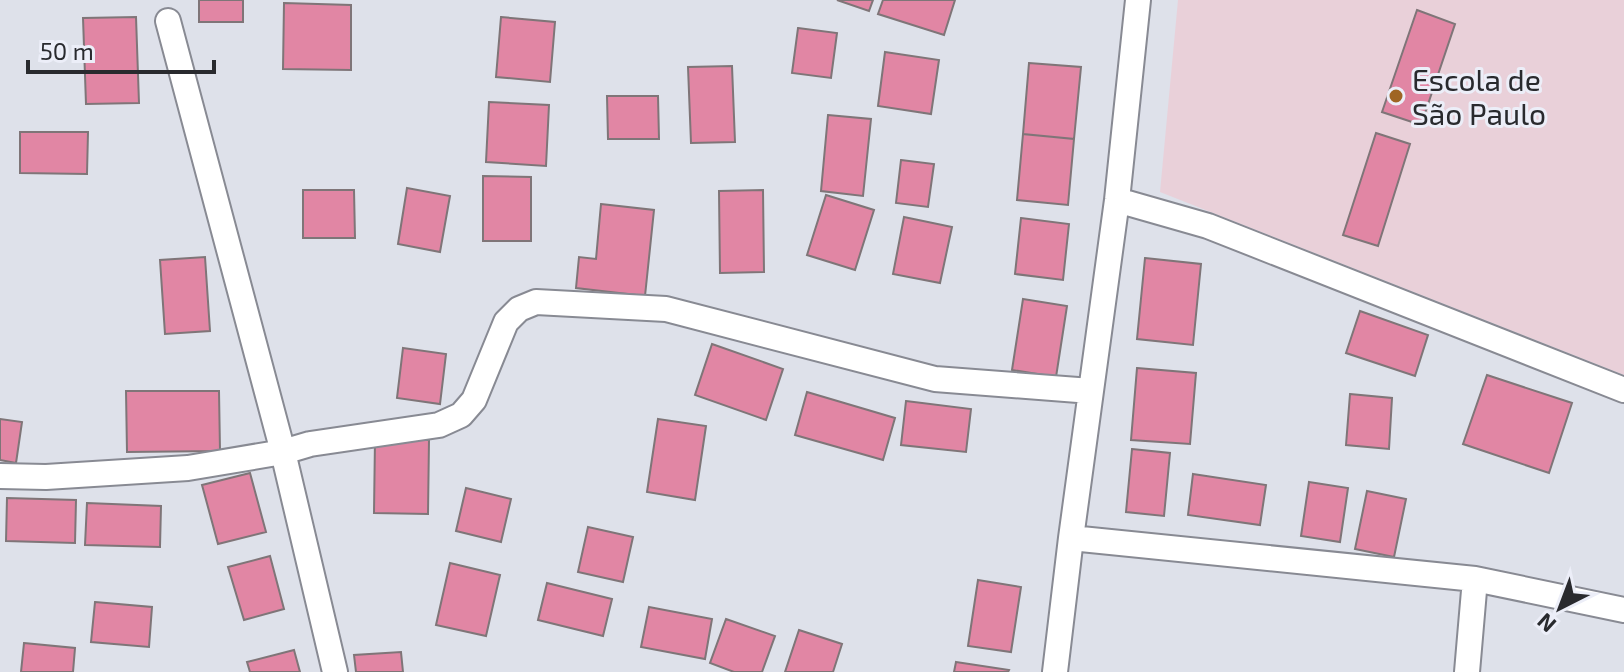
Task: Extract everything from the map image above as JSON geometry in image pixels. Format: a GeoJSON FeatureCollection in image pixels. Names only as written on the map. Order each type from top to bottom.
{"type":"FeatureCollection","features":[{"type":"Feature","properties":{"kind":"street"},"geometry":{"type":"LineString","coordinates":[[1055,672],[1117,200],[1138,0]]}},
{"type":"Feature","properties":{"kind":"street"},"geometry":{"type":"LineString","coordinates":[[168,21],[283,452],[335,672]]}},
{"type":"Feature","properties":{"kind":"street"},"geometry":{"type":"LineString","coordinates":[[1117,200],[1208,226],[1624,390]]}},
{"type":"Feature","properties":{"kind":"street"},"geometry":{"type":"LineString","coordinates":[[0,476],[46,477],[188,468],[283,452],[310,444],[439,425],[461,415],[474,400],[506,322],[519,309],[536,302],[666,309],[935,379],[1091,391]]}},
{"type":"Feature","properties":{"kind":"street"},"geometry":{"type":"LineString","coordinates":[[1071,538],[1475,579],[1624,610]]}},
{"type":"Feature","properties":{"kind":"street"},"geometry":{"type":"LineString","coordinates":[[1467,672],[1475,579]]}},
{"type":"Feature","properties":{"kind":"shaded area","name":"Escola de São Paulo"},"geometry":{"type":"Polygon","coordinates":[[[1178,0],[1624,0],[1624,375],[1160,192],[1178,0]]]}},
{"type":"Feature","properties":{"kind":"building"},"geometry":{"type":"Polygon","coordinates":[[[199,0],[243,0],[243,22],[199,22],[199,0]]]}},
{"type":"Feature","properties":{"kind":"building"},"geometry":{"type":"Polygon","coordinates":[[[837,0],[873,0],[869,11],[837,0]]]}},
{"type":"Feature","properties":{"kind":"building"},"geometry":{"type":"Polygon","coordinates":[[[883,0],[955,0],[944,35],[878,14],[883,0]]]}},
{"type":"Feature","properties":{"kind":"building"},"geometry":{"type":"Polygon","coordinates":[[[284,3],[351,5],[351,70],[283,69],[284,3]]]}},
{"type":"Feature","properties":{"kind":"building"},"geometry":{"type":"Polygon","coordinates":[[[1417,10],[1455,24],[1421,125],[1382,112],[1417,10]]]}},
{"type":"Feature","properties":{"kind":"building"},"geometry":{"type":"Polygon","coordinates":[[[136,17],[139,103],[86,104],[83,18],[136,17]]]}},
{"type":"Feature","properties":{"kind":"building"},"geometry":{"type":"Polygon","coordinates":[[[501,17],[555,22],[550,82],[496,77],[501,17]]]}},
{"type":"Feature","properties":{"kind":"building"},"geometry":{"type":"Polygon","coordinates":[[[798,28],[837,33],[831,78],[792,73],[798,28]]]}},
{"type":"Feature","properties":{"kind":"building"},"geometry":{"type":"Polygon","coordinates":[[[885,52],[939,60],[931,114],[878,106],[885,52]]]}},
{"type":"Feature","properties":{"kind":"building"},"geometry":{"type":"Polygon","coordinates":[[[1029,63],[1081,67],[1074,139],[1023,134],[1029,63]]]}},
{"type":"Feature","properties":{"kind":"building"},"geometry":{"type":"Polygon","coordinates":[[[732,66],[735,142],[691,143],[688,67],[732,66]]]}},
{"type":"Feature","properties":{"kind":"building"},"geometry":{"type":"Polygon","coordinates":[[[607,96],[658,96],[659,139],[608,139],[607,96]]]}},
{"type":"Feature","properties":{"kind":"building"},"geometry":{"type":"Polygon","coordinates":[[[489,102],[549,105],[546,166],[486,162],[489,102]]]}},
{"type":"Feature","properties":{"kind":"building"},"geometry":{"type":"Polygon","coordinates":[[[828,115],[871,119],[863,196],[821,191],[828,115]]]}},
{"type":"Feature","properties":{"kind":"building"},"geometry":{"type":"Polygon","coordinates":[[[20,132],[88,132],[87,174],[20,173],[20,132]]]}},
{"type":"Feature","properties":{"kind":"building"},"geometry":{"type":"Polygon","coordinates":[[[1376,133],[1410,144],[1378,246],[1343,235],[1376,133]]]}},
{"type":"Feature","properties":{"kind":"building"},"geometry":{"type":"Polygon","coordinates":[[[1023,134],[1074,139],[1068,205],[1017,200],[1023,134]]]}},
{"type":"Feature","properties":{"kind":"building"},"geometry":{"type":"Polygon","coordinates":[[[901,160],[934,164],[928,207],[896,203],[901,160]]]}},
{"type":"Feature","properties":{"kind":"building"},"geometry":{"type":"Polygon","coordinates":[[[483,176],[531,177],[531,241],[483,241],[483,176]]]}},
{"type":"Feature","properties":{"kind":"building"},"geometry":{"type":"Polygon","coordinates":[[[407,188],[450,196],[440,252],[398,244],[407,188]]]}},
{"type":"Feature","properties":{"kind":"building"},"geometry":{"type":"Polygon","coordinates":[[[303,190],[354,190],[355,238],[303,238],[303,190]]]}},
{"type":"Feature","properties":{"kind":"building"},"geometry":{"type":"Polygon","coordinates":[[[763,190],[764,272],[720,273],[719,191],[763,190]]]}},
{"type":"Feature","properties":{"kind":"building"},"geometry":{"type":"Polygon","coordinates":[[[826,195],[874,210],[855,270],[807,255],[826,195]]]}},
{"type":"Feature","properties":{"kind":"building"},"geometry":{"type":"Polygon","coordinates":[[[601,204],[654,210],[645,296],[576,288],[579,257],[596,259],[601,204]]]}},
{"type":"Feature","properties":{"kind":"building"},"geometry":{"type":"Polygon","coordinates":[[[904,217],[952,227],[940,283],[893,274],[904,217]]]}},
{"type":"Feature","properties":{"kind":"building"},"geometry":{"type":"Polygon","coordinates":[[[1021,218],[1069,224],[1063,280],[1015,274],[1021,218]]]}},
{"type":"Feature","properties":{"kind":"building"},"geometry":{"type":"Polygon","coordinates":[[[205,257],[210,331],[165,334],[160,260],[205,257]]]}},
{"type":"Feature","properties":{"kind":"building"},"geometry":{"type":"Polygon","coordinates":[[[1145,258],[1201,264],[1193,345],[1137,339],[1145,258]]]}},
{"type":"Feature","properties":{"kind":"building"},"geometry":{"type":"Polygon","coordinates":[[[1023,299],[1067,306],[1056,377],[1012,370],[1023,299]]]}},
{"type":"Feature","properties":{"kind":"building"},"geometry":{"type":"Polygon","coordinates":[[[1360,311],[1428,335],[1415,376],[1346,353],[1360,311]]]}},
{"type":"Feature","properties":{"kind":"building"},"geometry":{"type":"Polygon","coordinates":[[[712,344],[783,369],[766,420],[695,395],[712,344]]]}},
{"type":"Feature","properties":{"kind":"building"},"geometry":{"type":"Polygon","coordinates":[[[403,348],[446,354],[440,404],[397,398],[403,348]]]}},
{"type":"Feature","properties":{"kind":"building"},"geometry":{"type":"Polygon","coordinates":[[[1137,368],[1196,373],[1190,444],[1131,440],[1137,368]]]}},
{"type":"Feature","properties":{"kind":"building"},"geometry":{"type":"Polygon","coordinates":[[[1487,375],[1572,403],[1549,473],[1463,444],[1487,375]]]}},
{"type":"Feature","properties":{"kind":"building"},"geometry":{"type":"Polygon","coordinates":[[[126,391],[219,391],[220,451],[127,452],[126,391]]]}},
{"type":"Feature","properties":{"kind":"building"},"geometry":{"type":"Polygon","coordinates":[[[807,392],[895,418],[883,460],[795,435],[807,392]]]}},
{"type":"Feature","properties":{"kind":"building"},"geometry":{"type":"Polygon","coordinates":[[[1350,394],[1392,398],[1389,449],[1346,445],[1350,394]]]}},
{"type":"Feature","properties":{"kind":"building"},"geometry":{"type":"Polygon","coordinates":[[[906,401],[971,409],[966,452],[901,445],[906,401]]]}},
{"type":"Feature","properties":{"kind":"building"},"geometry":{"type":"Polygon","coordinates":[[[0,419],[22,422],[16,463],[0,460],[0,419]]]}},
{"type":"Feature","properties":{"kind":"building"},"geometry":{"type":"Polygon","coordinates":[[[658,419],[706,426],[695,500],[647,492],[658,419]]]}},
{"type":"Feature","properties":{"kind":"building"},"geometry":{"type":"Polygon","coordinates":[[[375,439],[429,440],[428,514],[374,513],[375,439]]]}},
{"type":"Feature","properties":{"kind":"building"},"geometry":{"type":"Polygon","coordinates":[[[1132,449],[1170,453],[1164,516],[1126,512],[1132,449]]]}},
{"type":"Feature","properties":{"kind":"building"},"geometry":{"type":"Polygon","coordinates":[[[250,473],[266,532],[218,544],[202,485],[250,473]]]}},
{"type":"Feature","properties":{"kind":"building"},"geometry":{"type":"Polygon","coordinates":[[[1193,474],[1266,485],[1260,525],[1188,515],[1193,474]]]}},
{"type":"Feature","properties":{"kind":"building"},"geometry":{"type":"Polygon","coordinates":[[[1309,482],[1348,488],[1340,542],[1301,536],[1309,482]]]}},
{"type":"Feature","properties":{"kind":"building"},"geometry":{"type":"Polygon","coordinates":[[[466,488],[511,499],[501,542],[456,531],[466,488]]]}},
{"type":"Feature","properties":{"kind":"building"},"geometry":{"type":"Polygon","coordinates":[[[1367,491],[1406,499],[1394,557],[1355,549],[1367,491]]]}},
{"type":"Feature","properties":{"kind":"building"},"geometry":{"type":"Polygon","coordinates":[[[7,498],[76,500],[75,543],[6,541],[7,498]]]}},
{"type":"Feature","properties":{"kind":"building"},"geometry":{"type":"Polygon","coordinates":[[[87,503],[161,506],[160,547],[85,545],[87,503]]]}},
{"type":"Feature","properties":{"kind":"building"},"geometry":{"type":"Polygon","coordinates":[[[588,527],[633,537],[623,582],[578,572],[588,527]]]}},
{"type":"Feature","properties":{"kind":"building"},"geometry":{"type":"Polygon","coordinates":[[[270,556],[284,609],[244,620],[228,567],[270,556]]]}},
{"type":"Feature","properties":{"kind":"building"},"geometry":{"type":"Polygon","coordinates":[[[450,563],[500,575],[486,636],[436,625],[450,563]]]}},
{"type":"Feature","properties":{"kind":"building"},"geometry":{"type":"Polygon","coordinates":[[[978,580],[1021,587],[1011,652],[968,646],[978,580]]]}},
{"type":"Feature","properties":{"kind":"building"},"geometry":{"type":"Polygon","coordinates":[[[547,583],[612,599],[603,636],[538,620],[547,583]]]}},
{"type":"Feature","properties":{"kind":"building"},"geometry":{"type":"Polygon","coordinates":[[[95,602],[152,607],[149,647],[91,642],[95,602]]]}},
{"type":"Feature","properties":{"kind":"building"},"geometry":{"type":"Polygon","coordinates":[[[649,607],[712,619],[705,659],[641,647],[649,607]]]}},
{"type":"Feature","properties":{"kind":"building"},"geometry":{"type":"Polygon","coordinates":[[[726,619],[775,636],[762,672],[734,672],[710,663],[726,619]]]}},
{"type":"Feature","properties":{"kind":"building"},"geometry":{"type":"Polygon","coordinates":[[[799,630],[842,644],[833,672],[785,672],[799,630]]]}},
{"type":"Feature","properties":{"kind":"building"},"geometry":{"type":"Polygon","coordinates":[[[24,643],[75,648],[73,672],[21,672],[24,643]]]}},
{"type":"Feature","properties":{"kind":"building"},"geometry":{"type":"Polygon","coordinates":[[[294,650],[300,672],[250,672],[247,662],[294,650]]]}},
{"type":"Feature","properties":{"kind":"building"},"geometry":{"type":"Polygon","coordinates":[[[401,652],[403,672],[356,672],[354,655],[401,652]]]}},
{"type":"Feature","properties":{"kind":"building"},"geometry":{"type":"Polygon","coordinates":[[[956,662],[1009,670],[954,672],[956,662]]]}},
{"type":"Feature","properties":{"kind":"place","name":"Escola de São Paulo"},"geometry":{"type":"Point","coordinates":[1396,96]}}]}
